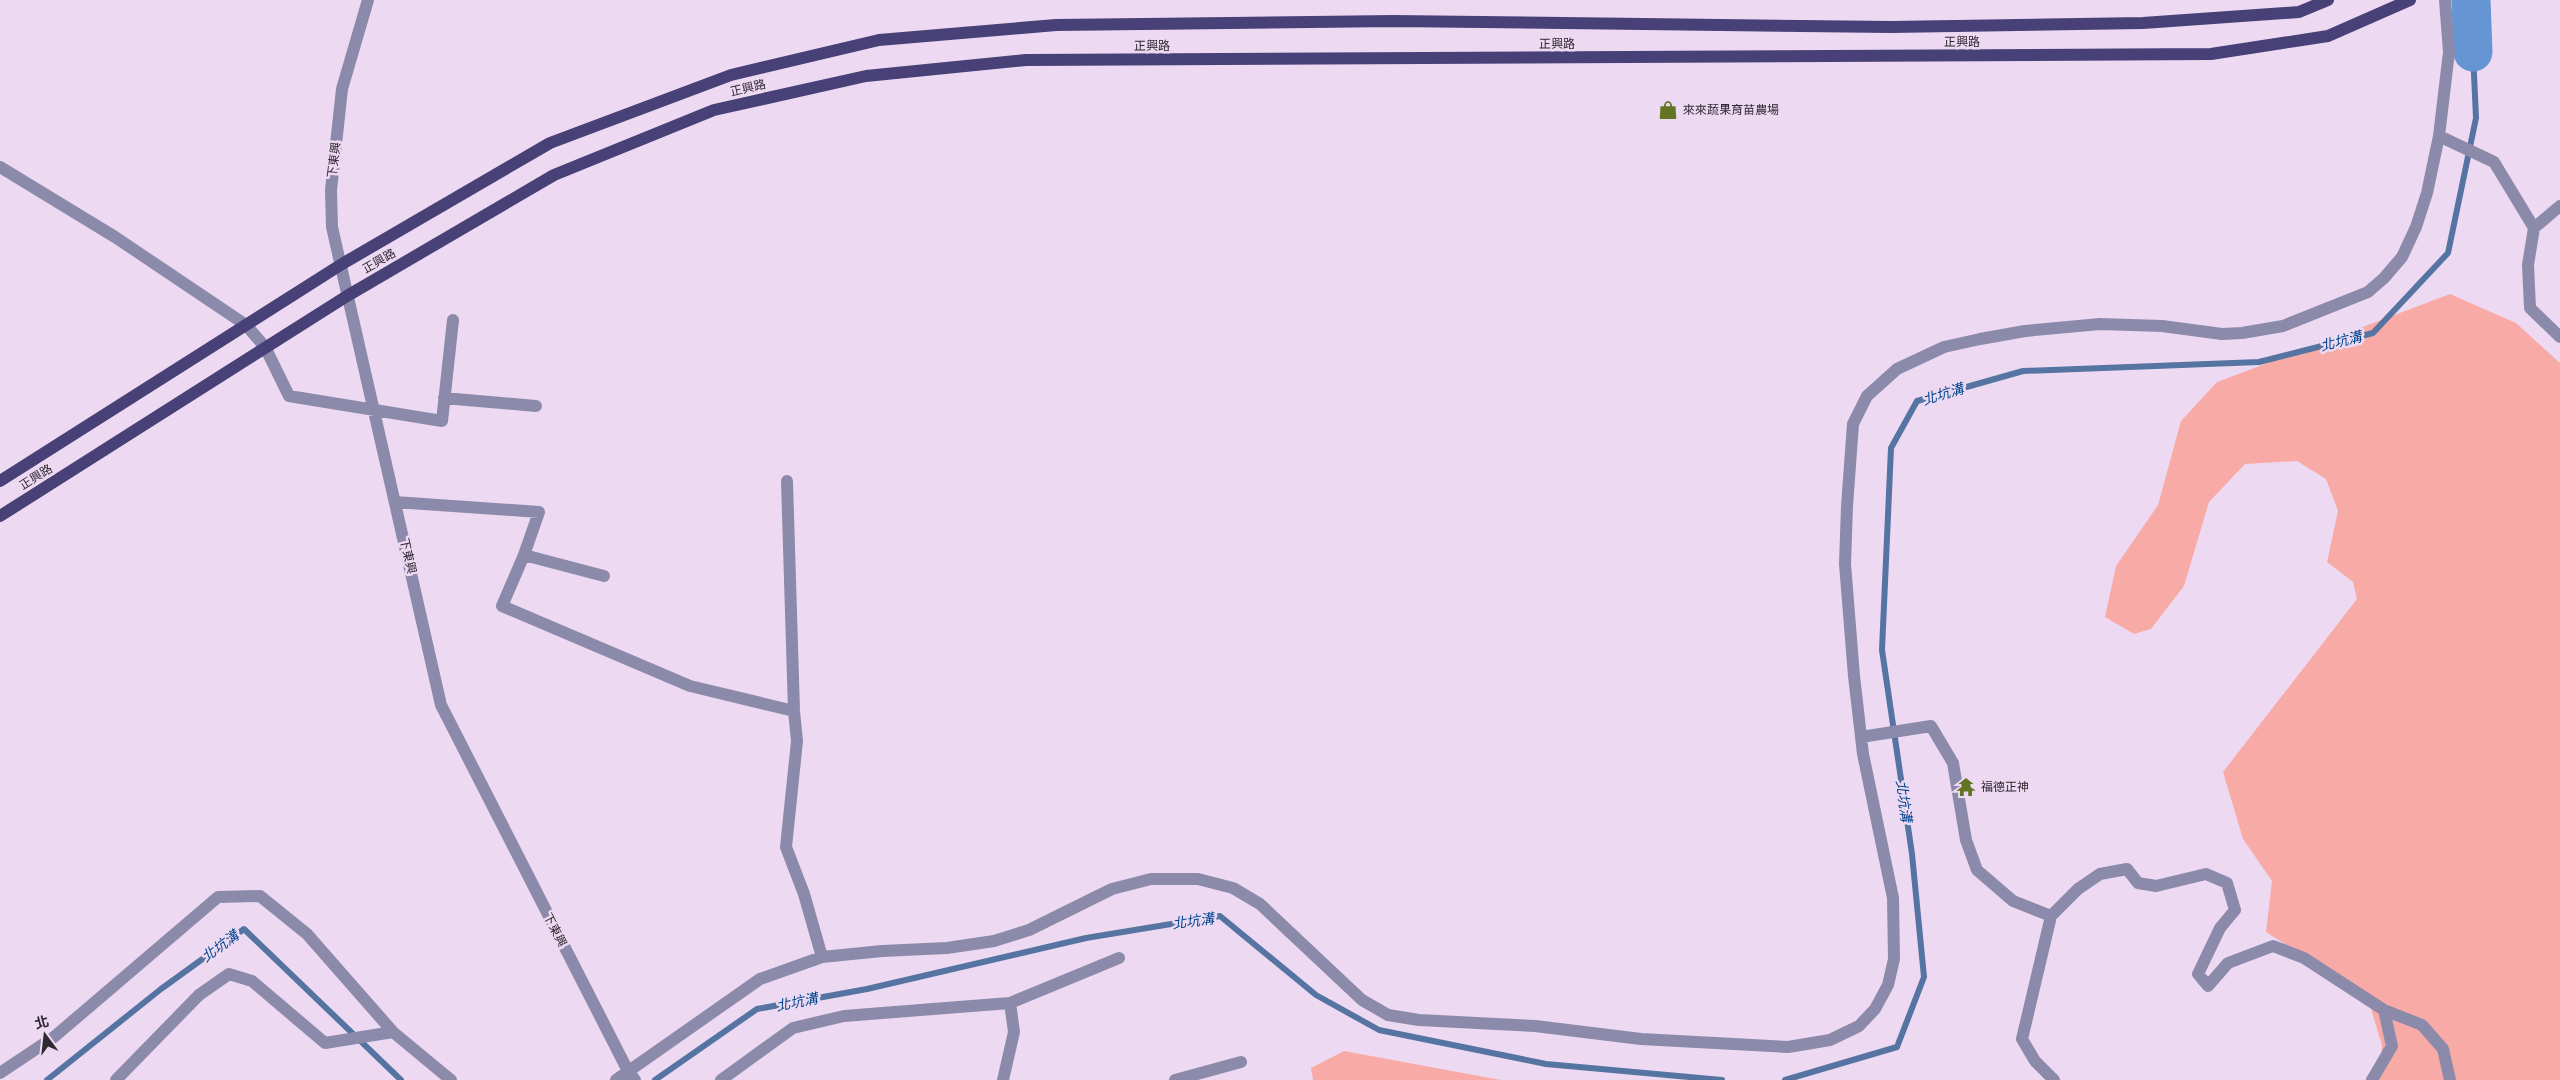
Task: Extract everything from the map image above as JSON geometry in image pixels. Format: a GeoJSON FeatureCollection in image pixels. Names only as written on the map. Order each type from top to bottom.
{"type":"FeatureCollection","features":[{"type":"Feature","properties":{"kind":"main road","name":"正興路"},"geometry":{"type":"LineString","coordinates":[[0,480],[342,264],[550,143],[731,75],[879,40],[1086,25],[1392,21],[1891,27],[2143,23],[2299,12],[2328,0]]}},
{"type":"Feature","properties":{"kind":"main road","name":"正興路"},"geometry":{"type":"LineString","coordinates":[[0,516],[346,296],[554,175],[714,110],[866,76],[1026,60],[2211,54],[2328,36],[2410,0]]}},
{"type":"Feature","properties":{"kind":"street","name":"下東興"},"geometry":{"type":"LineString","coordinates":[[368,0],[342,89],[331,190],[332,227],[342,264],[346,296],[374,409],[441,705],[631,1075]]}},
{"type":"Feature","properties":{"kind":"street"},"geometry":{"type":"LineString","coordinates":[[616,1080],[631,1075],[760,979],[822,957],[882,951],[947,948],[994,941],[1029,930],[1112,889],[1151,879],[1198,879],[1234,888],[1260,904],[1362,1000],[1388,1016],[1420,1020],[1535,1026],[1641,1039],[1788,1047],[1830,1040],[1859,1026],[1875,1008],[1888,985],[1894,959],[1893,898],[1862,737],[1854,676],[1846,554],[1853,424],[1867,396],[1897,369],[1944,347],[1980,339],[2025,331],[2100,324],[2162,326],[2222,334],[2242,333],[2283,326],[2368,292],[2384,278],[2402,257],[2416,227],[2439,136],[2449,52],[2446,0]]}},
{"type":"Feature","properties":{"kind":"street"},"geometry":{"type":"LineString","coordinates":[[2439,136],[2494,162],[2534,228]]}},
{"type":"Feature","properties":{"kind":"street"},"geometry":{"type":"LineString","coordinates":[[0,167],[115,237],[246,325],[265,347],[289,396],[442,421],[453,320]]}},
{"type":"Feature","properties":{"kind":"street"},"geometry":{"type":"LineString","coordinates":[[2560,206],[2534,228],[2528,265],[2530,308],[2560,337]]}},
{"type":"Feature","properties":{"kind":"street"},"geometry":{"type":"LineString","coordinates":[[444,398],[536,406]]}},
{"type":"Feature","properties":{"kind":"street"},"geometry":{"type":"LineString","coordinates":[[787,481],[794,711],[797,741],[786,846],[804,894],[822,957]]}},
{"type":"Feature","properties":{"kind":"street"},"geometry":{"type":"LineString","coordinates":[[395,502],[539,512],[524,555],[502,606],[690,686],[794,711]]}},
{"type":"Feature","properties":{"kind":"street"},"geometry":{"type":"LineString","coordinates":[[524,555],[604,576]]}},
{"type":"Feature","properties":{"kind":"street"},"geometry":{"type":"LineString","coordinates":[[1862,737],[1931,726],[1952,763],[1966,840],[1977,870],[2013,901],[2051,916]]}},
{"type":"Feature","properties":{"kind":"street"},"geometry":{"type":"LineString","coordinates":[[2054,1080],[2035,1060],[2022,1039],[2051,916],[2078,889],[2100,874],[2127,869],[2138,883],[2156,886],[2206,874],[2227,883],[2235,910],[2220,928],[2198,974],[2208,986],[2228,963],[2273,946],[2304,958],[2384,1010],[2422,1026],[2443,1049],[2450,1080]]}},
{"type":"Feature","properties":{"kind":"street"},"geometry":{"type":"LineString","coordinates":[[0,1073],[54,1037],[218,897],[260,896],[307,934],[393,1032],[451,1080]]}},
{"type":"Feature","properties":{"kind":"street"},"geometry":{"type":"LineString","coordinates":[[722,1080],[793,1028],[844,1016],[1010,1003],[1119,958]]}},
{"type":"Feature","properties":{"kind":"street"},"geometry":{"type":"LineString","coordinates":[[116,1080],[199,995],[229,974],[252,981],[325,1043],[393,1032]]}},
{"type":"Feature","properties":{"kind":"street"},"geometry":{"type":"LineString","coordinates":[[1002,1080],[1014,1032],[1010,1003]]}},
{"type":"Feature","properties":{"kind":"street"},"geometry":{"type":"LineString","coordinates":[[2372,1080],[2392,1046],[2384,1010]]}},
{"type":"Feature","properties":{"kind":"street"},"geometry":{"type":"LineString","coordinates":[[1175,1080],[1241,1062]]}},
{"type":"Feature","properties":{"kind":"shaded area"},"geometry":{"type":"Polygon","coordinates":[[[2450,294],[2516,323],[2560,363],[2560,1080],[2379,1080],[2382,1045],[2367,996],[2266,932],[2272,881],[2243,839],[2223,772],[2357,599],[2353,582],[2327,562],[2338,511],[2326,479],[2297,461],[2245,464],[2209,502],[2184,586],[2151,629],[2134,634],[2105,617],[2116,566],[2158,505],[2181,421],[2217,382],[2450,294]]]}},
{"type":"Feature","properties":{"kind":"shaded area"},"geometry":{"type":"Polygon","coordinates":[[[1344,1051],[1501,1080],[1313,1080],[1311,1068],[1344,1051]]]}},
{"type":"Feature","properties":{"kind":"waterway","name":"北坑溝"},"geometry":{"type":"LineString","coordinates":[[2471,0],[2473,52]]}},
{"type":"Feature","properties":{"kind":"waterway","name":"北坑溝"},"geometry":{"type":"LineString","coordinates":[[1785,1080],[1897,1047],[1924,977],[1912,854],[1882,650],[1891,448],[1917,401],[2023,371],[2259,362],[2373,333],[2448,253],[2476,118],[2473,52]]}},
{"type":"Feature","properties":{"kind":"waterway","name":"北坑溝"},"geometry":{"type":"LineString","coordinates":[[655,1080],[757,1009],[867,989],[1086,938],[1220,916],[1316,995],[1379,1030],[1546,1064],[1722,1080]]}},
{"type":"Feature","properties":{"kind":"waterway","name":"北坑溝"},"geometry":{"type":"LineString","coordinates":[[47,1080],[161,989],[244,929],[401,1080]]}},
{"type":"Feature","properties":{"kind":"place","name":"來來蔬果育苗農場"},"geometry":{"type":"Point","coordinates":[1668,110]}},
{"type":"Feature","properties":{"kind":"place","name":"福德正神"},"geometry":{"type":"Point","coordinates":[1966,787]}}]}
